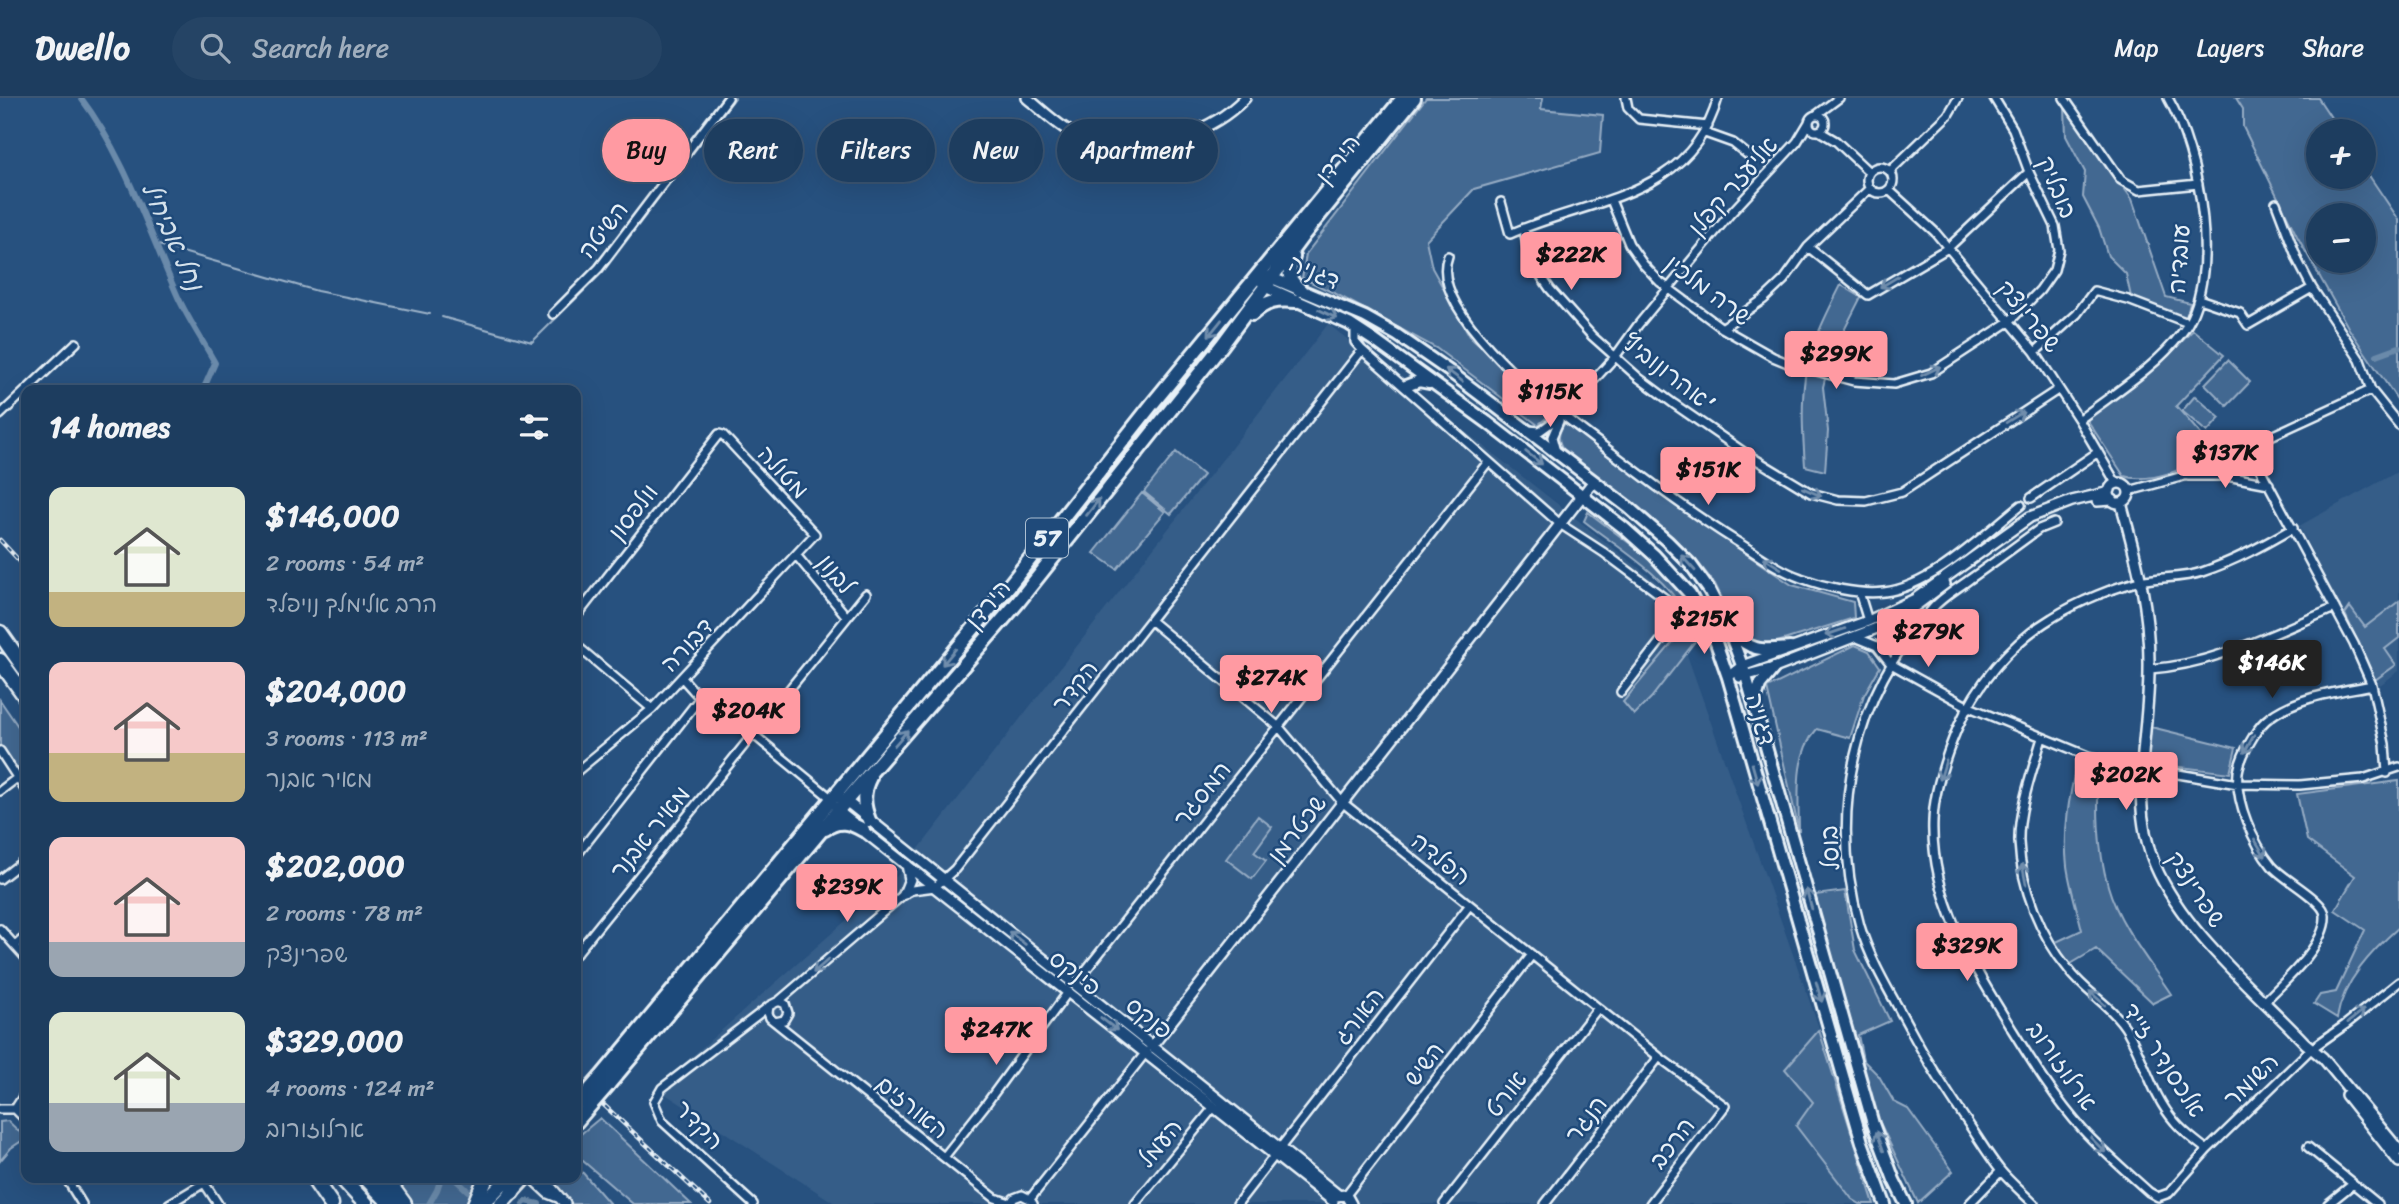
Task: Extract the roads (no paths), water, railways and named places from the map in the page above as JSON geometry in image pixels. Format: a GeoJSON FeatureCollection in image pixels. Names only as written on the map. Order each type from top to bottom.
{"type":"FeatureCollection","features":[{"type":"Feature","properties":{"kind":"highway","name":"הירדן"},"geometry":{"type":"LineString","coordinates":[[604,1081],[839,804],[1257,274],[1403,98]]}},
{"type":"Feature","properties":{"kind":"highway","name":"הירדן"},"geometry":{"type":"LineString","coordinates":[[581,1105],[815,839],[839,804],[873,770],[1018,602],[1414,98]]}},
{"type":"Feature","properties":{"kind":"highway"},"geometry":{"type":"LineString","coordinates":[[1222,345],[1261,305],[1298,295],[1289,275],[1298,243]]}},
{"type":"Feature","properties":{"kind":"highway"},"geometry":{"type":"LineString","coordinates":[[0,633],[21,663]]}},
{"type":"Feature","properties":{"kind":"highway"},"geometry":{"type":"LineString","coordinates":[[0,661],[21,690]]}},
{"type":"Feature","properties":{"kind":"highway"},"geometry":{"type":"LineString","coordinates":[[815,839],[832,824],[841,822],[866,825],[866,785],[873,770]]}},
{"type":"Feature","properties":{"kind":"highway"},"geometry":{"type":"LineString","coordinates":[[316,1183],[331,1204]]}},
{"type":"Feature","properties":{"kind":"highway"},"geometry":{"type":"LineString","coordinates":[[347,1183],[366,1204]]}},
{"type":"Feature","properties":{"kind":"highway"},"geometry":{"type":"LineString","coordinates":[[371,1183],[391,1204]]}},
{"type":"Feature","properties":{"kind":"highway"},"geometry":{"type":"LineString","coordinates":[[389,1183],[404,1204]]}},
{"type":"Feature","properties":{"kind":"highway"},"geometry":{"type":"LineString","coordinates":[[475,1204],[484,1183]]}},
{"type":"Feature","properties":{"kind":"highway"},"geometry":{"type":"LineString","coordinates":[[484,1204],[510,1185]]}},
{"type":"Feature","properties":{"kind":"highway"},"geometry":{"type":"LineString","coordinates":[[501,1204],[510,1185]]}},
{"type":"Feature","properties":{"kind":"main road","name":"דגניה"},"geometry":{"type":"LineString","coordinates":[[1257,274],[1298,295],[1365,317],[1397,335],[1450,372],[1628,507],[1691,565],[1709,590],[1728,628],[1744,671],[1873,1124],[1906,1204]]}},
{"type":"Feature","properties":{"kind":"main road","name":"דגניה"},"geometry":{"type":"LineString","coordinates":[[1298,295],[1317,309],[1355,328],[1441,388],[1624,528],[1654,555],[1690,594],[1715,640],[1728,677],[1862,1142],[1885,1204]]}},
{"type":"Feature","properties":{"kind":"main road"},"geometry":{"type":"LineString","coordinates":[[1406,386],[1419,381],[1441,388]]}},
{"type":"Feature","properties":{"kind":"main road"},"geometry":{"type":"LineString","coordinates":[[1728,628],[1740,640],[1755,649],[1790,648]]}},
{"type":"Feature","properties":{"kind":"main road"},"geometry":{"type":"LineString","coordinates":[[1755,709],[1760,685],[1774,668]]}},
{"type":"Feature","properties":{"kind":"street","name":"השיטה"},"geometry":{"type":"LineString","coordinates":[[553,314],[599,268],[728,98]]}},
{"type":"Feature","properties":{"kind":"street"},"geometry":{"type":"LineString","coordinates":[[1027,98],[1074,133],[1088,138],[1136,142],[1172,138],[1209,126],[1228,114],[1245,98]]}},
{"type":"Feature","properties":{"kind":"street"},"geometry":{"type":"LineString","coordinates":[[1626,98],[1628,108],[1639,119],[1707,129],[1733,143],[1748,155]]}},
{"type":"Feature","properties":{"kind":"street"},"geometry":{"type":"LineString","coordinates":[[1501,202],[1510,234],[1539,221],[1634,192],[1667,173],[1683,160],[1707,129],[1718,98]]}},
{"type":"Feature","properties":{"kind":"street"},"geometry":{"type":"LineString","coordinates":[[1890,171],[1948,115],[1958,98]]}},
{"type":"Feature","properties":{"kind":"street","name":"בובליק"},"geometry":{"type":"LineString","coordinates":[[1994,98],[2013,129],[2054,226],[2059,250],[2054,270],[2048,280],[2009,322]]}},
{"type":"Feature","properties":{"kind":"street"},"geometry":{"type":"LineString","coordinates":[[2064,98],[2120,180],[2139,190],[2198,184]]}},
{"type":"Feature","properties":{"kind":"street","name":"עובדיה"},"geometry":{"type":"LineString","coordinates":[[2080,420],[2155,360],[2182,333],[2199,299],[2203,225],[2198,184],[2185,133],[2168,98]]}},
{"type":"Feature","properties":{"kind":"street"},"geometry":{"type":"LineString","coordinates":[[1836,100],[1816,115],[1825,122],[1836,141]]}},
{"type":"Feature","properties":{"kind":"street"},"geometry":{"type":"LineString","coordinates":[[1825,122],[1836,100]]}},
{"type":"Feature","properties":{"kind":"street","name":"אליעזר קפלן"},"geometry":{"type":"LineString","coordinates":[[1524,429],[1540,431],[1562,415],[1615,357],[1638,325],[1730,214],[1797,142],[1816,115]]}},
{"type":"Feature","properties":{"kind":"street"},"geometry":{"type":"LineString","coordinates":[[1809,122],[1810,128],[1836,141],[1870,172]]}},
{"type":"Feature","properties":{"kind":"street","name":"אליעזר קפלן"},"geometry":{"type":"LineString","coordinates":[[1797,142],[1818,132],[1825,122]]}},
{"type":"Feature","properties":{"kind":"street"},"geometry":{"type":"LineString","coordinates":[[1882,167],[1890,171],[1894,179],[1889,190],[1881,194],[1869,189],[1866,180],[1870,172],[1882,167]]}},
{"type":"Feature","properties":{"kind":"street"},"geometry":{"type":"LineString","coordinates":[[1808,247],[1868,295],[1948,248],[2029,172]]}},
{"type":"Feature","properties":{"kind":"street"},"geometry":{"type":"LineString","coordinates":[[1722,328],[1746,313],[1784,280],[1808,247],[1869,189]]}},
{"type":"Feature","properties":{"kind":"street","name":"שפרינצק"},"geometry":{"type":"LineString","coordinates":[[1889,190],[1935,232],[2035,352],[2098,452],[2113,486],[2142,581],[2150,668],[2142,768],[2142,822],[2147,845],[2156,867],[2202,937],[2311,1049]]}},
{"type":"Feature","properties":{"kind":"street","name":"שרה מלכין"},"geometry":{"type":"LineString","coordinates":[[1611,200],[1629,244],[1643,264],[1670,289],[1722,328],[1790,364],[1854,382],[1894,384],[1931,373],[2009,322]]}},
{"type":"Feature","properties":{"kind":"street"},"geometry":{"type":"LineString","coordinates":[[2276,203],[2298,261],[2312,288],[2360,360],[2371,390],[2399,425]]}},
{"type":"Feature","properties":{"kind":"street","name":"אהרונוביץ'"},"geometry":{"type":"LineString","coordinates":[[1524,228],[1527,247],[1544,280],[1574,318],[1615,357],[1674,404],[1745,453],[1811,493],[1838,500],[1866,501],[1902,492],[2059,389]]}},
{"type":"Feature","properties":{"kind":"street"},"geometry":{"type":"LineString","coordinates":[[1448,256],[1447,282],[1455,300],[1475,331],[1519,378],[1562,415],[1695,515],[1801,579],[1859,592],[1886,592],[1909,585],[1940,571],[2021,505]]}},
{"type":"Feature","properties":{"kind":"street"},"geometry":{"type":"LineString","coordinates":[[2199,299],[2240,313],[2248,324],[2312,288]]}},
{"type":"Feature","properties":{"kind":"street"},"geometry":{"type":"LineString","coordinates":[[2035,352],[2057,335],[2094,292],[2128,300],[2188,323]]}},
{"type":"Feature","properties":{"kind":"street"},"geometry":{"type":"LineString","coordinates":[[1355,328],[1355,342],[1488,462],[1560,524],[1603,552],[1678,608],[1679,617],[1621,692]]}},
{"type":"Feature","properties":{"kind":"street"},"geometry":{"type":"LineString","coordinates":[[32,385],[76,343]]}},
{"type":"Feature","properties":{"kind":"street","name":"הקדר"},"geometry":{"type":"LineString","coordinates":[[779,1001],[904,894],[912,890],[935,887],[955,869],[1363,350]]}},
{"type":"Feature","properties":{"kind":"street"},"geometry":{"type":"LineString","coordinates":[[2129,491],[2184,476],[2371,390]]}},
{"type":"Feature","properties":{"kind":"street"},"geometry":{"type":"LineString","coordinates":[[0,415],[21,395]]}},
{"type":"Feature","properties":{"kind":"street","name":"אליעזר קפלן"},"geometry":{"type":"LineString","coordinates":[[1559,455],[1554,448],[1552,437],[1562,415]]}},
{"type":"Feature","properties":{"kind":"street","name":"וולפסון"},"geometry":{"type":"LineString","coordinates":[[581,611],[719,434],[723,435]]}},
{"type":"Feature","properties":{"kind":"street","name":"מטולה"},"geometry":{"type":"LineString","coordinates":[[723,435],[815,534]]}},
{"type":"Feature","properties":{"kind":"street"},"geometry":{"type":"LineString","coordinates":[[2249,448],[2354,644],[2372,685],[2385,744],[2387,773]]}},
{"type":"Feature","properties":{"kind":"street"},"geometry":{"type":"LineString","coordinates":[[2031,498],[2098,452]]}},
{"type":"Feature","properties":{"kind":"street","name":"המסגר"},"geometry":{"type":"LineString","coordinates":[[1074,984],[1488,462]]}},
{"type":"Feature","properties":{"kind":"street"},"geometry":{"type":"LineString","coordinates":[[2184,476],[2227,476],[2269,484]]}},
{"type":"Feature","properties":{"kind":"street","name":"שכטרמן"},"geometry":{"type":"LineString","coordinates":[[1031,1201],[1593,482]]}},
{"type":"Feature","properties":{"kind":"street"},"geometry":{"type":"LineString","coordinates":[[1728,677],[1790,648],[1868,621],[1915,598],[2030,517],[2072,501],[2106,494],[2113,486],[2123,484],[2129,491],[2128,498],[2080,505],[2033,521],[1902,616],[1882,626],[1774,668],[1744,671]]}},
{"type":"Feature","properties":{"kind":"street","name":"בוסל"},"geometry":{"type":"LineString","coordinates":[[2034,1204],[2001,1171],[1927,1062],[1877,967],[1861,928],[1852,892],[1847,825],[1849,780],[1866,719],[1891,664],[1916,627],[1935,606],[2039,529],[2054,523]]}},
{"type":"Feature","properties":{"kind":"street","name":"ארלוזורוב"},"geometry":{"type":"LineString","coordinates":[[2158,1197],[2109,1156],[2067,1110],[2027,1054],[1975,970],[1953,920],[1940,882],[1934,852],[1933,823],[1941,775],[1967,706],[1980,686],[2011,651],[2050,618],[2075,605],[2142,581],[2200,573],[2260,547],[2293,528]]}},
{"type":"Feature","properties":{"kind":"street","name":"דבורה"},"geometry":{"type":"LineString","coordinates":[[581,768],[652,709],[815,534]]}},
{"type":"Feature","properties":{"kind":"street","name":"לבנון"},"geometry":{"type":"LineString","coordinates":[[796,555],[847,617]]}},
{"type":"Feature","properties":{"kind":"street"},"geometry":{"type":"LineString","coordinates":[[1859,592],[1868,621]]}},
{"type":"Feature","properties":{"kind":"street","name":"לבנון"},"geometry":{"type":"LineString","coordinates":[[753,734],[866,594]]}},
{"type":"Feature","properties":{"kind":"street"},"geometry":{"type":"LineString","coordinates":[[2150,668],[2190,664],[2225,654],[2335,608]]}},
{"type":"Feature","properties":{"kind":"street","name":"הפלדה"},"geometry":{"type":"LineString","coordinates":[[1150,621],[1279,727],[1342,803],[1658,1057],[1726,1106]]}},
{"type":"Feature","properties":{"kind":"street"},"geometry":{"type":"LineString","coordinates":[[1877,646],[1877,634],[1882,626]]}},
{"type":"Feature","properties":{"kind":"street"},"geometry":{"type":"LineString","coordinates":[[1855,637],[1877,646],[1891,664],[1967,706],[2088,756],[2238,784],[2301,785],[2363,779],[2399,767]]}},
{"type":"Feature","properties":{"kind":"street"},"geometry":{"type":"LineString","coordinates":[[581,649],[652,709]]}},
{"type":"Feature","properties":{"kind":"street"},"geometry":{"type":"LineString","coordinates":[[683,678],[700,698],[753,734],[839,804]]}},
{"type":"Feature","properties":{"kind":"street"},"geometry":{"type":"LineString","coordinates":[[2265,1001],[2318,941],[2325,929],[2326,913],[2321,903],[2288,882],[2258,846],[2248,825],[2238,784],[2238,770],[2257,730],[2268,718],[2308,699],[2372,685]]}},
{"type":"Feature","properties":{"kind":"street"},"geometry":{"type":"LineString","coordinates":[[581,850],[700,698]]}},
{"type":"Feature","properties":{"kind":"street","name":"מאיר אבנר"},"geometry":{"type":"LineString","coordinates":[[581,948],[753,734]]}},
{"type":"Feature","properties":{"kind":"street","name":"אלכסנדר זייד"},"geometry":{"type":"LineString","coordinates":[[2042,738],[2026,799],[2019,842],[2031,903],[2040,925],[2069,972],[2121,1021],[2174,1122],[2207,1150]]}},
{"type":"Feature","properties":{"kind":"street"},"geometry":{"type":"LineString","coordinates":[[0,751],[21,784]]}},
{"type":"Feature","properties":{"kind":"street"},"geometry":{"type":"LineString","coordinates":[[0,791],[17,778]]}},
{"type":"Feature","properties":{"kind":"street","name":"פינקס"},"geometry":{"type":"LineString","coordinates":[[839,804],[866,825],[907,865],[1068,992],[1149,1049],[1214,1107],[1278,1152]]}},
{"type":"Feature","properties":{"kind":"street","name":"פנקס"},"geometry":{"type":"LineString","coordinates":[[866,825],[944,880],[1074,984],[1149,1049],[1340,1200]]}},
{"type":"Feature","properties":{"kind":"street"},"geometry":{"type":"LineString","coordinates":[[0,878],[21,863]]}},
{"type":"Feature","properties":{"kind":"street"},"geometry":{"type":"LineString","coordinates":[[904,894],[910,879],[907,865]]}},
{"type":"Feature","properties":{"kind":"street","name":"האורג"},"geometry":{"type":"LineString","coordinates":[[1237,1204],[1469,906]]}},
{"type":"Feature","properties":{"kind":"street"},"geometry":{"type":"LineString","coordinates":[[0,929],[21,953]]}},
{"type":"Feature","properties":{"kind":"street"},"geometry":{"type":"LineString","coordinates":[[15,946],[21,941]]}},
{"type":"Feature","properties":{"kind":"street","name":"השיש"},"geometry":{"type":"LineString","coordinates":[[1340,1200],[1531,956]]}},
{"type":"Feature","properties":{"kind":"street","name":"השומר"},"geometry":{"type":"LineString","coordinates":[[2158,1197],[2169,1193],[2207,1150],[2311,1049],[2399,982]]}},
{"type":"Feature","properties":{"kind":"street"},"geometry":{"type":"LineString","coordinates":[[944,1157],[1068,992]]}},
{"type":"Feature","properties":{"kind":"street"},"geometry":{"type":"LineString","coordinates":[[752,1019],[773,1020],[786,1018],[787,1007],[779,1001],[769,1006],[768,1013],[773,1020]]}},
{"type":"Feature","properties":{"kind":"street","name":"הקדר"},"geometry":{"type":"LineString","coordinates":[[753,1204],[663,1121],[654,1102],[662,1088],[769,1006]]}},
{"type":"Feature","properties":{"kind":"street","name":"אורט"},"geometry":{"type":"LineString","coordinates":[[1444,1204],[1598,1008]]}},
{"type":"Feature","properties":{"kind":"street","name":"האורזים"},"geometry":{"type":"LineString","coordinates":[[786,1018],[793,1035]]}},
{"type":"Feature","properties":{"kind":"street","name":"האורזים"},"geometry":{"type":"LineString","coordinates":[[773,1020],[995,1198],[1010,1204]]}},
{"type":"Feature","properties":{"kind":"street"},"geometry":{"type":"LineString","coordinates":[[2311,1049],[2323,1058],[2399,1150]]}},
{"type":"Feature","properties":{"kind":"street"},"geometry":{"type":"LineString","coordinates":[[2311,1049],[2399,1162]]}},
{"type":"Feature","properties":{"kind":"street","name":"הנגר"},"geometry":{"type":"LineString","coordinates":[[1545,1204],[1658,1057]]}},
{"type":"Feature","properties":{"kind":"street"},"geometry":{"type":"LineString","coordinates":[[15,1109],[21,1100]]}},
{"type":"Feature","properties":{"kind":"street","name":"הרכב"},"geometry":{"type":"LineString","coordinates":[[1650,1204],[1726,1106]]}},
{"type":"Feature","properties":{"kind":"street","name":"העמל"},"geometry":{"type":"LineString","coordinates":[[1135,1204],[1214,1107]]}},
{"type":"Feature","properties":{"kind":"street"},"geometry":{"type":"LineString","coordinates":[[0,1109],[15,1109],[21,1114]]}},
{"type":"Feature","properties":{"kind":"street"},"geometry":{"type":"LineString","coordinates":[[2308,1147],[2378,1204]]}},
{"type":"Feature","properties":{"kind":"street"},"geometry":{"type":"LineString","coordinates":[[1969,1204],[2001,1171]]}},
{"type":"Feature","properties":{"kind":"street"},"geometry":{"type":"LineString","coordinates":[[69,1183],[82,1204]]}},
{"type":"Feature","properties":{"kind":"street"},"geometry":{"type":"LineString","coordinates":[[169,1204],[198,1183]]}},
{"type":"Feature","properties":{"kind":"street"},"geometry":{"type":"LineString","coordinates":[[204,1183],[218,1204]]}},
{"type":"Feature","properties":{"kind":"street"},"geometry":{"type":"LineString","coordinates":[[537,1183],[562,1201]]}},
{"type":"Feature","properties":{"kind":"street"},"geometry":{"type":"LineString","coordinates":[[549,1183],[562,1201]]}},
{"type":"Feature","properties":{"kind":"street"},"geometry":{"type":"LineString","coordinates":[[2328,1204],[2353,1184]]}},
{"type":"Feature","properties":{"kind":"street"},"geometry":{"type":"LineString","coordinates":[[1010,1204],[1019,1195],[1031,1201]]}},
{"type":"Feature","properties":{"kind":"waterway","name":"נחל אביחיל"},"geometry":{"type":"LineString","coordinates":[[81,98],[97,120],[123,169],[178,297],[215,363],[205,385]]}},
{"type":"Feature","properties":{"kind":"waterway"},"geometry":{"type":"LineString","coordinates":[[651,208],[735,98]]}},
{"type":"Feature","properties":{"kind":"waterway"},"geometry":{"type":"LineString","coordinates":[[442,317],[532,342],[603,272],[646,215]]}},
{"type":"Feature","properties":{"kind":"waterway"},"geometry":{"type":"LineString","coordinates":[[155,244],[317,291],[430,314]]}},
{"type":"Feature","properties":{"kind":"waterway"},"geometry":{"type":"LineString","coordinates":[[2377,355],[2399,347]]}},
{"type":"Feature","properties":{"kind":"waterway"},"geometry":{"type":"LineString","coordinates":[[429,1204],[439,1183]]}},
{"type":"Feature","properties":{"kind":"waterway"},"geometry":{"type":"LineString","coordinates":[[459,1183],[468,1191]]}},
{"type":"Feature","properties":{"kind":"waterway"},"geometry":{"type":"LineString","coordinates":[[523,1204],[526,1201],[539,1204]]}},
{"type":"Feature","properties":{"kind":"railway"},"geometry":{"type":"LineString","coordinates":[[0,540],[21,563]]}},
{"type":"Feature","properties":{"kind":"railway"},"geometry":{"type":"LineString","coordinates":[[581,1084],[710,1204]]}}]}
